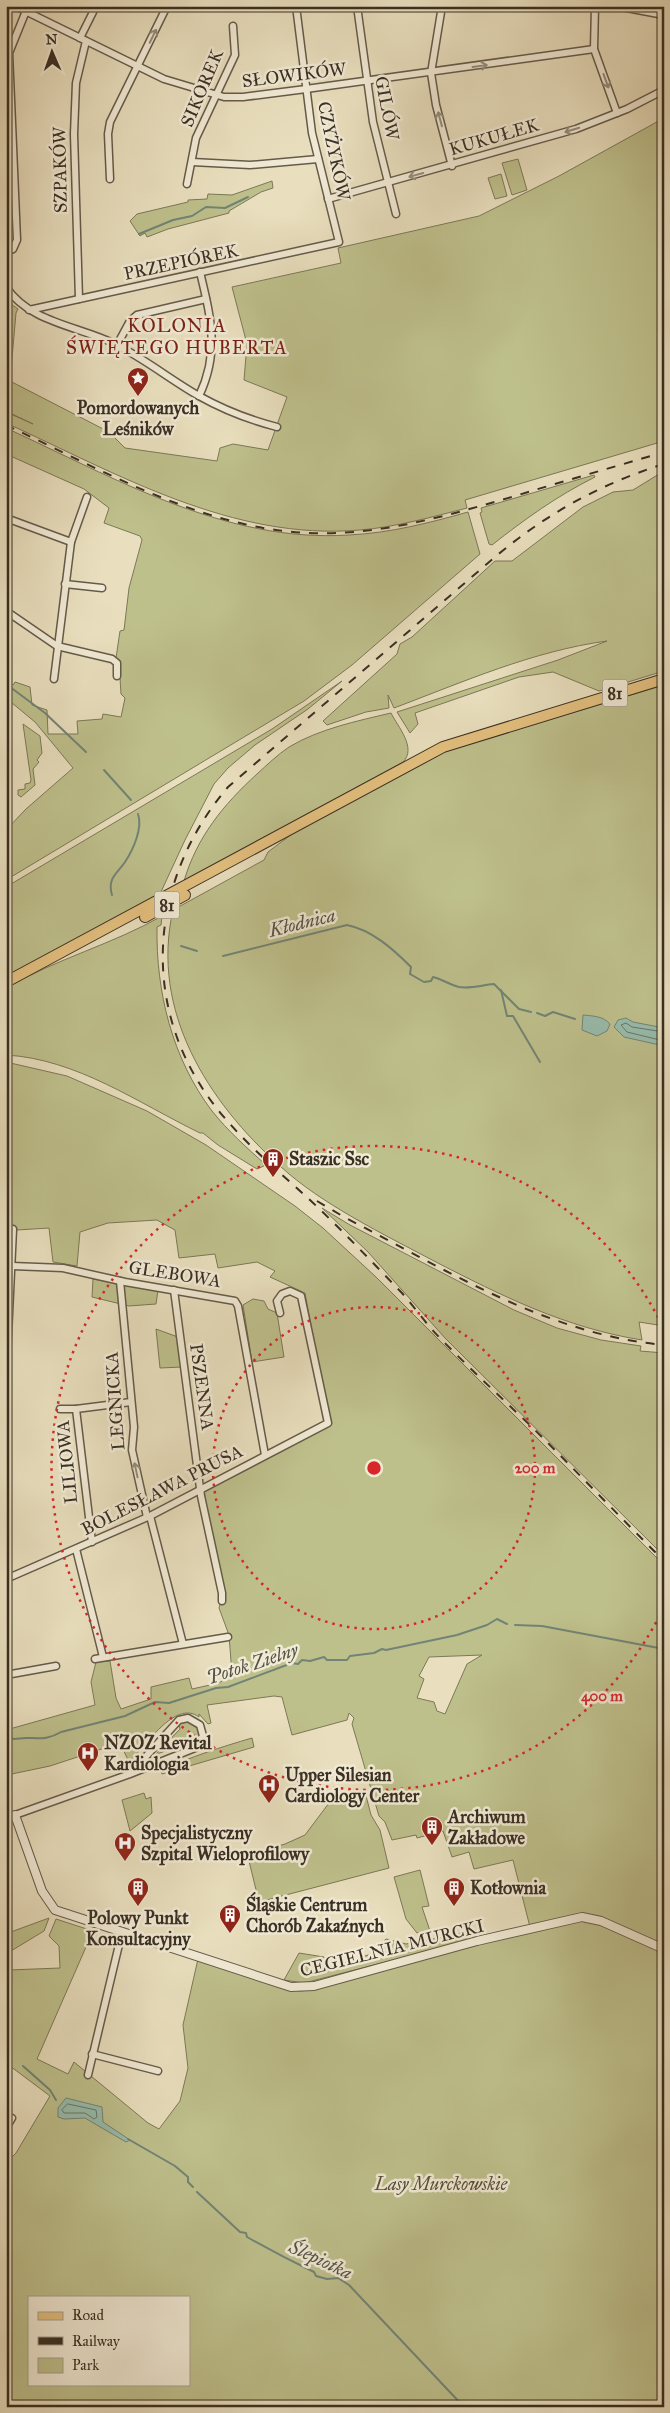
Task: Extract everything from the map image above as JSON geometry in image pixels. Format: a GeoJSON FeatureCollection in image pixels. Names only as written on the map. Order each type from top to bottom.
{"type":"FeatureCollection","features":[{"type":"Feature","properties":{"kind":"main road","name":"81"},"geometry":{"type":"LineString","coordinates":[[6,982],[42,963],[107,937],[170,904],[237,867],[284,833],[424,754],[464,739],[664,679]]}},
{"type":"Feature","properties":{"kind":"street","name":"SŁOWIKÓW"},"geometry":{"type":"LineString","coordinates":[[15,6],[164,79],[216,95],[242,97],[432,73],[594,49]]}},
{"type":"Feature","properties":{"kind":"street"},"geometry":{"type":"LineString","coordinates":[[6,252],[13,250],[17,240],[9,53],[28,12],[34,6]]}},
{"type":"Feature","properties":{"kind":"street","name":"SZPAKÓW"},"geometry":{"type":"LineString","coordinates":[[78,299],[74,134],[76,83],[83,39],[96,6]]}},
{"type":"Feature","properties":{"kind":"street"},"geometry":{"type":"LineString","coordinates":[[110,180],[108,128],[167,6]]}},
{"type":"Feature","properties":{"kind":"street","name":"CZYŻYKÓW"},"geometry":{"type":"LineString","coordinates":[[296,6],[306,89],[318,159],[339,242]]}},
{"type":"Feature","properties":{"kind":"street","name":"GILÓW"},"geometry":{"type":"LineString","coordinates":[[357,6],[366,81],[387,183],[396,214]]}},
{"type":"Feature","properties":{"kind":"street"},"geometry":{"type":"LineString","coordinates":[[442,6],[432,73],[436,105],[452,166]]}},
{"type":"Feature","properties":{"kind":"street"},"geometry":{"type":"LineString","coordinates":[[595,6],[594,49],[617,113]]}},
{"type":"Feature","properties":{"kind":"street"},"geometry":{"type":"LineString","coordinates":[[616,6],[664,15]]}},
{"type":"Feature","properties":{"kind":"street","name":"SIKOREK"},"geometry":{"type":"LineString","coordinates":[[187,184],[196,138],[235,55],[233,26]]}},
{"type":"Feature","properties":{"kind":"street","name":"KUKUŁEK"},"geometry":{"type":"LineString","coordinates":[[328,198],[452,166],[576,129],[617,113],[664,90]]}},
{"type":"Feature","properties":{"kind":"street"},"geometry":{"type":"LineString","coordinates":[[192,162],[250,165],[318,159]]}},
{"type":"Feature","properties":{"kind":"street","name":"PRZEPIÓREK"},"geometry":{"type":"LineString","coordinates":[[29,310],[339,242]]}},
{"type":"Feature","properties":{"kind":"street"},"geometry":{"type":"LineString","coordinates":[[199,396],[209,372],[213,349],[200,272]]}},
{"type":"Feature","properties":{"kind":"street"},"geometry":{"type":"LineString","coordinates":[[6,287],[15,300],[29,310],[116,345],[199,396],[238,415],[277,427]]}},
{"type":"Feature","properties":{"kind":"street"},"geometry":{"type":"LineString","coordinates":[[116,345],[130,321],[137,315],[206,299]]}},
{"type":"Feature","properties":{"kind":"street"},"geometry":{"type":"LineString","coordinates":[[54,679],[71,542],[87,497]]}},
{"type":"Feature","properties":{"kind":"street"},"geometry":{"type":"LineString","coordinates":[[6,518],[71,542]]}},
{"type":"Feature","properties":{"kind":"street"},"geometry":{"type":"LineString","coordinates":[[65,584],[102,588]]}},
{"type":"Feature","properties":{"kind":"street"},"geometry":{"type":"LineString","coordinates":[[6,611],[57,646],[112,659],[117,663],[118,676]]}},
{"type":"Feature","properties":{"kind":"street"},"geometry":{"type":"LineString","coordinates":[[6,1378],[12,1266],[10,1230]]}},
{"type":"Feature","properties":{"kind":"street","name":"GLEBOWA"},"geometry":{"type":"LineString","coordinates":[[12,1266],[63,1268],[120,1281],[230,1298],[237,1304],[264,1455]]}},
{"type":"Feature","properties":{"kind":"street","name":"LEGNICKA"},"geometry":{"type":"LineString","coordinates":[[120,1281],[132,1402],[134,1433],[132,1450],[148,1517],[184,1644]]}},
{"type":"Feature","properties":{"kind":"street","name":"PSZENNA"},"geometry":{"type":"LineString","coordinates":[[174,1290],[200,1488],[222,1593],[222,1601]]}},
{"type":"Feature","properties":{"kind":"street","name":"BOLESŁAWA PRUSA"},"geometry":{"type":"LineString","coordinates":[[7,1579],[148,1517],[200,1488],[328,1423],[301,1296],[288,1291],[282,1294],[278,1300],[280,1312]]}},
{"type":"Feature","properties":{"kind":"street","name":"LILIOWA"},"geometry":{"type":"LineString","coordinates":[[60,1409],[76,1409],[132,1402]]}},
{"type":"Feature","properties":{"kind":"street","name":"LILIOWA"},"geometry":{"type":"LineString","coordinates":[[76,1409],[92,1542]]}},
{"type":"Feature","properties":{"kind":"street"},"geometry":{"type":"LineString","coordinates":[[76,1549],[103,1657]]}},
{"type":"Feature","properties":{"kind":"street"},"geometry":{"type":"LineString","coordinates":[[6,1561],[7,1579]]}},
{"type":"Feature","properties":{"kind":"street"},"geometry":{"type":"LineString","coordinates":[[95,1659],[228,1637]]}},
{"type":"Feature","properties":{"kind":"street"},"geometry":{"type":"LineString","coordinates":[[6,1675],[56,1666]]}},
{"type":"Feature","properties":{"kind":"street"},"geometry":{"type":"LineString","coordinates":[[6,1818],[130,1774],[194,1748],[202,1736],[200,1725],[188,1718],[179,1720],[130,1774]]}},
{"type":"Feature","properties":{"kind":"street","name":"CEGIELNIA MURCKI"},"geometry":{"type":"LineString","coordinates":[[14,1815],[42,1891],[50,1906],[74,1918],[291,1987],[302,1988],[477,1941],[582,1917],[601,1921],[664,1949]]}},
{"type":"Feature","properties":{"kind":"street"},"geometry":{"type":"LineString","coordinates":[[88,2075],[122,1932]]}},
{"type":"Feature","properties":{"kind":"street"},"geometry":{"type":"LineString","coordinates":[[92,2054],[158,2071]]}},
{"type":"Feature","properties":{"kind":"street"},"geometry":{"type":"LineString","coordinates":[[6,2128],[12,2118]]}},
{"type":"Feature","properties":{"kind":"green space"},"geometry":{"type":"Polygon","coordinates":[[[664,118],[664,441],[465,500],[467,508],[441,515],[373,529],[313,531],[266,525],[221,514],[177,500],[133,482],[6,423],[6,412],[33,424],[6,411],[6,305],[11,304],[18,309],[16,313],[10,381],[109,432],[125,448],[217,461],[220,448],[233,444],[268,450],[287,397],[244,380],[247,344],[232,287],[341,263],[338,248],[479,216],[559,176],[664,118]]]}},
{"type":"Feature","properties":{"kind":"green space"},"geometry":{"type":"Polygon","coordinates":[[[518,159],[527,190],[512,195],[502,163],[518,159]]]}},
{"type":"Feature","properties":{"kind":"green space"},"geometry":{"type":"Polygon","coordinates":[[[501,174],[507,196],[495,199],[488,178],[501,174]]]}},
{"type":"Feature","properties":{"kind":"green space"},"geometry":{"type":"Polygon","coordinates":[[[272,181],[273,188],[261,192],[229,211],[229,213],[168,229],[147,237],[145,233],[140,236],[130,221],[137,214],[188,202],[188,200],[207,199],[208,194],[232,195],[272,181]]]}},
{"type":"Feature","properties":{"kind":"green space"},"geometry":{"type":"Polygon","coordinates":[[[6,428],[130,486],[172,503],[215,518],[258,529],[303,535],[364,534],[409,527],[468,512],[480,554],[352,665],[304,701],[6,880],[6,830],[26,809],[73,768],[35,722],[6,698],[6,680],[13,685],[15,682],[30,687],[32,705],[47,710],[48,734],[78,734],[77,721],[102,719],[103,714],[121,717],[125,698],[121,694],[119,662],[116,658],[120,631],[124,630],[129,588],[142,540],[140,536],[104,523],[109,508],[84,489],[6,454],[6,428]]]}},
{"type":"Feature","properties":{"kind":"green space"},"geometry":{"type":"Polygon","coordinates":[[[664,471],[664,671],[599,691],[553,672],[519,677],[415,713],[418,724],[410,733],[397,712],[558,660],[607,641],[552,652],[499,668],[394,708],[388,695],[389,708],[366,712],[327,725],[323,721],[397,654],[400,644],[412,637],[495,561],[512,561],[583,507],[613,492],[633,490],[664,471]]]}},
{"type":"Feature","properties":{"kind":"green space"},"geometry":{"type":"Polygon","coordinates":[[[594,475],[595,477],[542,508],[492,545],[489,544],[480,513],[482,512],[481,508],[594,475]]]}},
{"type":"Feature","properties":{"kind":"green space"},"geometry":{"type":"Polygon","coordinates":[[[342,681],[308,709],[255,745],[228,768],[214,784],[160,894],[6,979],[6,887],[272,729],[342,681]]]}},
{"type":"Feature","properties":{"kind":"green space"},"geometry":{"type":"Polygon","coordinates":[[[664,685],[664,1326],[639,1322],[642,1340],[587,1328],[510,1298],[459,1274],[375,1230],[334,1206],[296,1180],[254,1141],[208,1084],[191,1052],[178,1019],[170,984],[168,947],[173,910],[264,860],[268,852],[296,831],[446,751],[664,685]]]}},
{"type":"Feature","properties":{"kind":"green space"},"geometry":{"type":"Polygon","coordinates":[[[391,713],[402,731],[407,744],[407,756],[403,762],[184,881],[196,850],[222,810],[280,753],[325,730],[391,713]]]}},
{"type":"Feature","properties":{"kind":"green space"},"geometry":{"type":"Polygon","coordinates":[[[23,724],[40,736],[42,753],[37,760],[39,762],[33,769],[35,785],[21,797],[18,795],[18,790],[25,789],[25,784],[30,783],[31,780],[23,724]]]}},
{"type":"Feature","properties":{"kind":"green space"},"geometry":{"type":"Polygon","coordinates":[[[162,916],[161,925],[157,927],[157,951],[163,1000],[177,1047],[198,1091],[212,1111],[266,1165],[257,1169],[218,1145],[203,1133],[106,1084],[58,1065],[32,1058],[6,1055],[6,988],[45,968],[124,935],[162,916]]]}},
{"type":"Feature","properties":{"kind":"green space","name":"Lasy Murckowskie"},"geometry":{"type":"Polygon","coordinates":[[[6,1062],[67,1076],[147,1111],[206,1145],[295,1206],[323,1228],[376,1277],[664,1565],[664,2407],[6,2407],[6,2155],[12,2157],[16,2153],[50,2096],[6,2063],[6,1958],[9,1970],[60,1968],[59,1946],[49,1936],[56,1919],[93,1931],[37,2059],[68,2074],[74,2062],[148,2123],[159,2129],[180,2101],[188,2068],[183,2025],[198,1959],[291,1990],[302,1991],[531,1931],[513,1860],[474,1869],[469,1852],[452,1857],[443,1831],[417,1838],[416,1835],[392,1840],[385,1822],[379,1816],[352,1724],[354,1718],[349,1713],[347,1720],[292,1735],[282,1697],[274,1696],[207,1705],[211,1723],[208,1724],[199,1714],[199,1717],[190,1713],[180,1714],[161,1727],[129,1762],[120,1743],[50,1766],[7,1775],[6,1730],[95,1705],[91,1682],[96,1662],[110,1661],[116,1698],[121,1709],[151,1699],[151,1687],[189,1678],[192,1689],[219,1683],[232,1674],[229,1635],[219,1608],[221,1601],[203,1496],[205,1488],[328,1423],[305,1293],[270,1277],[275,1271],[257,1262],[218,1268],[215,1254],[179,1258],[175,1230],[157,1220],[108,1223],[80,1232],[77,1266],[53,1262],[49,1228],[17,1230],[16,1227],[6,1228],[6,1062]],[[482,1655],[429,1657],[419,1676],[424,1679],[417,1698],[434,1702],[437,1711],[445,1714],[467,1664],[482,1655]]]}},
{"type":"Feature","properties":{"kind":"green space"},"geometry":{"type":"Polygon","coordinates":[[[322,1208],[350,1225],[514,1310],[557,1328],[601,1340],[641,1346],[640,1351],[664,1353],[664,1556],[445,1338],[368,1252],[322,1208]]]}},
{"type":"Feature","properties":{"kind":"green space"},"geometry":{"type":"Polygon","coordinates":[[[93,1279],[158,1290],[156,1304],[129,1306],[92,1297],[93,1279]]]}},
{"type":"Feature","properties":{"kind":"green space"},"geometry":{"type":"Polygon","coordinates":[[[253,1299],[264,1301],[268,1309],[277,1313],[284,1357],[252,1362],[243,1305],[253,1299]]]}},
{"type":"Feature","properties":{"kind":"green space"},"geometry":{"type":"Polygon","coordinates":[[[156,1329],[178,1337],[183,1367],[160,1368],[156,1329]]]}},
{"type":"Feature","properties":{"kind":"green space"},"geometry":{"type":"Polygon","coordinates":[[[189,1721],[199,1728],[199,1738],[189,1747],[190,1742],[157,1754],[155,1759],[145,1762],[151,1754],[153,1757],[180,1729],[179,1724],[189,1721]]]}},
{"type":"Feature","properties":{"kind":"green space"},"geometry":{"type":"Polygon","coordinates":[[[252,1738],[254,1747],[162,1774],[161,1770],[172,1765],[252,1738]]]}},
{"type":"Feature","properties":{"kind":"green space"},"geometry":{"type":"Polygon","coordinates":[[[357,1792],[365,1792],[371,1815],[380,1830],[389,1868],[259,1902],[248,1857],[253,1853],[285,1844],[305,1835],[332,1799],[357,1792]]]}},
{"type":"Feature","properties":{"kind":"green space"},"geometry":{"type":"Polygon","coordinates":[[[144,1793],[146,1799],[151,1797],[152,1813],[130,1831],[122,1800],[144,1793]]]}},
{"type":"Feature","properties":{"kind":"green space"},"geometry":{"type":"Polygon","coordinates":[[[420,1870],[429,1906],[422,1907],[430,1931],[417,1933],[406,1919],[394,1877],[420,1870]]]}},
{"type":"Feature","properties":{"kind":"green space"},"geometry":{"type":"Polygon","coordinates":[[[49,1918],[44,1931],[6,1954],[6,1930],[8,1933],[49,1918]]]}},
{"type":"Feature","properties":{"kind":"green space"},"geometry":{"type":"Polygon","coordinates":[[[465,1933],[467,1941],[304,1983],[284,1980],[299,1953],[324,1957],[328,1964],[337,1966],[382,1950],[383,1942],[386,1939],[406,1944],[465,1933]]]}},
{"type":"Feature","properties":{"kind":"water"},"geometry":{"type":"Polygon","coordinates":[[[583,1015],[598,1017],[607,1021],[610,1024],[607,1031],[597,1036],[582,1030],[583,1015]]]}},
{"type":"Feature","properties":{"kind":"water"},"geometry":{"type":"Polygon","coordinates":[[[626,1018],[633,1022],[664,1028],[664,1046],[624,1037],[614,1027],[618,1020],[626,1018]]]}},
{"type":"Feature","properties":{"kind":"water"},"geometry":{"type":"Polygon","coordinates":[[[66,2098],[102,2107],[103,2122],[130,2140],[126,2142],[85,2118],[64,2119],[58,2117],[58,2108],[66,2098]]]}},
{"type":"Feature","properties":{"kind":"waterway"},"geometry":{"type":"LineString","coordinates":[[139,234],[173,220],[192,216],[206,207],[225,208],[248,197]]}},
{"type":"Feature","properties":{"kind":"waterway","name":"Kłodnica"},"geometry":{"type":"LineString","coordinates":[[6,684],[45,713],[86,752]]}},
{"type":"Feature","properties":{"kind":"waterway","name":"Kłodnica"},"geometry":{"type":"LineString","coordinates":[[104,770],[131,800]]}},
{"type":"Feature","properties":{"kind":"waterway","name":"Kłodnica"},"geometry":{"type":"LineString","coordinates":[[112,895],[112,880],[128,857],[136,839],[139,826],[138,814]]}},
{"type":"Feature","properties":{"kind":"waterway","name":"Kłodnica"},"geometry":{"type":"LineString","coordinates":[[223,956],[347,925],[365,931],[382,941],[411,967],[410,974],[424,982],[431,981],[433,977],[459,987],[494,984],[519,1009],[531,1012]]}},
{"type":"Feature","properties":{"kind":"waterway","name":"Kłodnica"},"geometry":{"type":"LineString","coordinates":[[181,946],[197,951]]}},
{"type":"Feature","properties":{"kind":"waterway"},"geometry":{"type":"LineString","coordinates":[[501,990],[507,1016],[513,1016],[540,1062]]}},
{"type":"Feature","properties":{"kind":"waterway","name":"Kłodnica"},"geometry":{"type":"LineString","coordinates":[[537,1013],[545,1016],[553,1012],[575,1019]]}},
{"type":"Feature","properties":{"kind":"waterway","name":"Potok Zielny"},"geometry":{"type":"LineString","coordinates":[[6,1737],[14,1739],[56,1735],[61,1732],[125,1716],[155,1702],[169,1703],[216,1688],[228,1687],[292,1663],[298,1664],[302,1660],[310,1661],[324,1657],[327,1660],[347,1660],[350,1656],[374,1653],[382,1649],[386,1650],[457,1635],[487,1625],[497,1619],[507,1624]]}},
{"type":"Feature","properties":{"kind":"waterway","name":"Potok Zielny"},"geometry":{"type":"LineString","coordinates":[[515,1625],[542,1626],[664,1649]]}},
{"type":"Feature","properties":{"kind":"waterway","name":"Ślepiotka"},"geometry":{"type":"LineString","coordinates":[[23,2066],[50,2090],[56,2100]]}},
{"type":"Feature","properties":{"kind":"waterway","name":"Ślepiotka"},"geometry":{"type":"LineString","coordinates":[[128,2139],[175,2166],[188,2177],[188,2182],[193,2187]]}},
{"type":"Feature","properties":{"kind":"waterway","name":"Ślepiotka"},"geometry":{"type":"LineString","coordinates":[[197,2192],[240,2232],[246,2233],[247,2237],[314,2272],[316,2276],[327,2279],[338,2278],[349,2285],[464,2407]]}},
{"type":"Feature","properties":{"kind":"railway"},"geometry":{"type":"LineString","coordinates":[[6,425],[123,481],[183,506],[244,524],[280,531],[314,533],[381,529],[414,523],[481,506],[664,452]]}},
{"type":"Feature","properties":{"kind":"railway"},"geometry":{"type":"LineString","coordinates":[[664,464],[596,491],[554,514],[514,541],[228,787],[202,822],[183,860],[170,899],[163,939],[164,980],[172,1021],[187,1060],[209,1098],[220,1112],[257,1152],[345,1234],[401,1292],[439,1337],[535,1430],[664,1561]]}},
{"type":"Feature","properties":{"kind":"railway"},"geometry":{"type":"LineString","coordinates":[[317,1201],[459,1278],[538,1314],[579,1328],[621,1339],[664,1345]]}},
{"type":"Feature","properties":{"kind":"place","name":"Pomordowanych Leśników"},"geometry":{"type":"Point","coordinates":[138,397]}},
{"type":"Feature","properties":{"kind":"place","name":"Staszic Ssc"},"geometry":{"type":"Point","coordinates":[273,1178]}},
{"type":"Feature","properties":{"kind":"place","name":"NZOZ Revital Kardiologia"},"geometry":{"type":"Point","coordinates":[88,1772]}},
{"type":"Feature","properties":{"kind":"place","name":"Upper Silesian Cardiology Center"},"geometry":{"type":"Point","coordinates":[269,1804]}},
{"type":"Feature","properties":{"kind":"place","name":"Archiwum Zakładowe"},"geometry":{"type":"Point","coordinates":[432,1846]}},
{"type":"Feature","properties":{"kind":"place","name":"Specjalistyczny Szpital Wieloprofilowy"},"geometry":{"type":"Point","coordinates":[125,1862]}},
{"type":"Feature","properties":{"kind":"place","name":"Polowy Punkt Konsultacyjny"},"geometry":{"type":"Point","coordinates":[138,1907]}},
{"type":"Feature","properties":{"kind":"place","name":"Kotłownia"},"geometry":{"type":"Point","coordinates":[454,1907]}},
{"type":"Feature","properties":{"kind":"place","name":"Śląskie Centrum Chorób Zakaźnych"},"geometry":{"type":"Point","coordinates":[230,1934]}},
{"type":"Feature","properties":{"kind":"district","name":"KOLONIA ŚWIĘTEGO HUBERTA"},"geometry":{"type":"Point","coordinates":[177,336]}}]}
